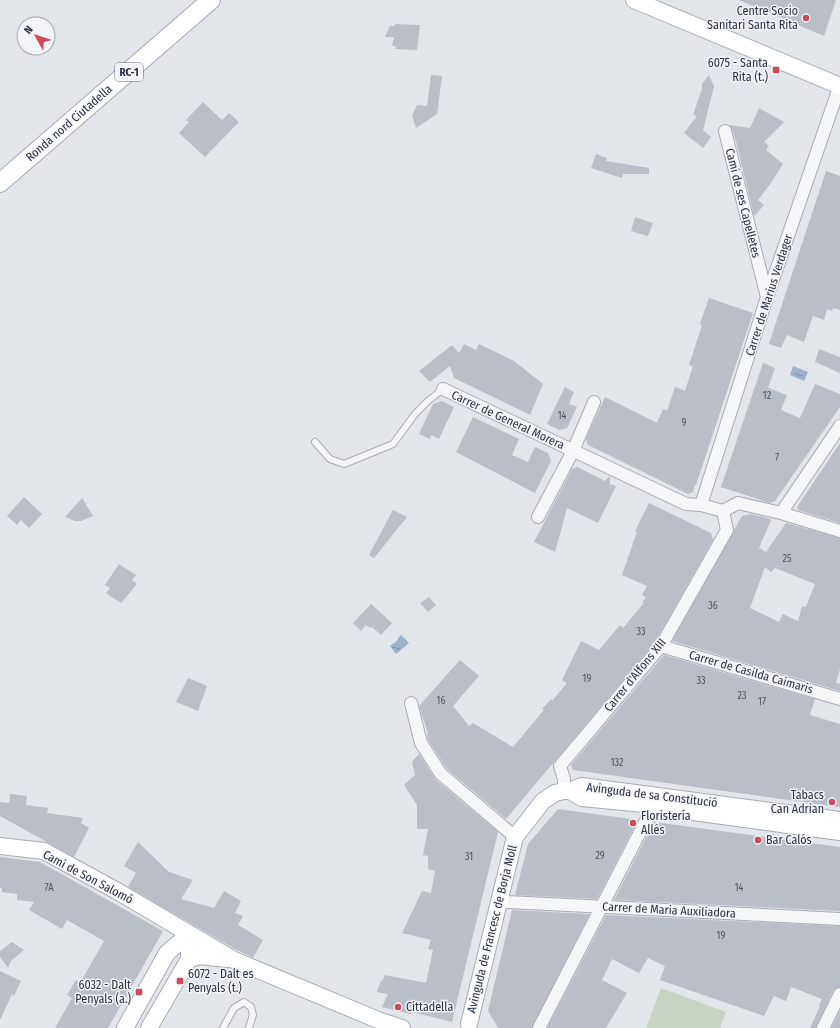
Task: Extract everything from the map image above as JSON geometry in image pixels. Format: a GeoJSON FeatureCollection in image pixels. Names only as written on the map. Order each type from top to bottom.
{"type":"FeatureCollection","features":[{"type":"Feature","properties":{"kind":"main road","name":"Ronda nord Ciutadella"},"geometry":{"type":"LineString","coordinates":[[0,183],[211,0]]}},
{"type":"Feature","properties":{"kind":"street"},"geometry":{"type":"LineString","coordinates":[[634,0],[840,86]]}},
{"type":"Feature","properties":{"kind":"street","name":"Carrer de Marius Verdager"},"geometry":{"type":"LineString","coordinates":[[701,505],[767,297],[840,86]]}},
{"type":"Feature","properties":{"kind":"street","name":"Camí de ses Capelletes"},"geometry":{"type":"LineString","coordinates":[[725,131],[767,297]]}},
{"type":"Feature","properties":{"kind":"street","name":"Carrer de General Morera"},"geometry":{"type":"LineString","coordinates":[[443,389],[686,504],[701,505],[723,511]]}},
{"type":"Feature","properties":{"kind":"street","name":"Carrer de General Morera"},"geometry":{"type":"LineString","coordinates":[[538,517],[573,451],[594,402]]}},
{"type":"Feature","properties":{"kind":"street"},"geometry":{"type":"LineString","coordinates":[[781,513],[840,426]]}},
{"type":"Feature","properties":{"kind":"street"},"geometry":{"type":"LineString","coordinates":[[723,511],[738,503],[781,513],[840,531]]}},
{"type":"Feature","properties":{"kind":"street","name":"Carrer d'Alfons XIII"},"geometry":{"type":"LineString","coordinates":[[567,791],[560,766],[661,646],[727,530],[723,511]]}},
{"type":"Feature","properties":{"kind":"street","name":"Carrer de Casilda Caimaris"},"geometry":{"type":"LineString","coordinates":[[661,646],[839,696]]}},
{"type":"Feature","properties":{"kind":"street"},"geometry":{"type":"LineString","coordinates":[[411,703],[421,743],[441,774],[515,837]]}},
{"type":"Feature","properties":{"kind":"street","name":"Avinguda de sa Constitució"},"geometry":{"type":"LineString","coordinates":[[567,791],[582,786],[840,820]]}},
{"type":"Feature","properties":{"kind":"street","name":"Avinguda de sa Constitució"},"geometry":{"type":"LineString","coordinates":[[567,791],[582,798],[654,805],[840,832]]}},
{"type":"Feature","properties":{"kind":"street","name":"Avinguda de Francesc de Borja Moll"},"geometry":{"type":"LineString","coordinates":[[466,1027],[515,837],[543,801],[555,793],[567,791]]}},
{"type":"Feature","properties":{"kind":"street"},"geometry":{"type":"LineString","coordinates":[[539,1028],[656,802],[682,807],[691,800]]}},
{"type":"Feature","properties":{"kind":"street","name":"Camí de Son Salomó"},"geometry":{"type":"LineString","coordinates":[[0,846],[44,851],[238,962]]}},
{"type":"Feature","properties":{"kind":"street","name":"Carrer de Maria Auxiliadora"},"geometry":{"type":"LineString","coordinates":[[500,899],[508,902],[840,919]]}},
{"type":"Feature","properties":{"kind":"street"},"geometry":{"type":"LineString","coordinates":[[149,1028],[189,959],[189,934]]}},
{"type":"Feature","properties":{"kind":"street"},"geometry":{"type":"LineString","coordinates":[[124,1028],[167,953],[189,934]]}},
{"type":"Feature","properties":{"kind":"street"},"geometry":{"type":"LineString","coordinates":[[189,959],[200,956],[238,962],[378,1020],[402,1028]]}},
{"type":"Feature","properties":{"kind":"street"},"geometry":{"type":"LineString","coordinates":[[824,1028],[840,994]]}},
{"type":"Feature","properties":{"kind":"lane"},"geometry":{"type":"LineString","coordinates":[[315,442],[330,459],[344,464],[393,444],[428,400],[443,389]]}},
{"type":"Feature","properties":{"kind":"lane"},"geometry":{"type":"LineString","coordinates":[[222,1028],[234,1008],[244,1002],[251,1007],[253,1015],[249,1028]]}},
{"type":"Feature","properties":{"kind":"green space"},"geometry":{"type":"Polygon","coordinates":[[[661,988],[726,1012],[720,1028],[646,1028],[661,988]]]}},
{"type":"Feature","properties":{"kind":"water"},"geometry":{"type":"Polygon","coordinates":[[[793,366],[808,372],[804,381],[790,375],[793,366]]]}},
{"type":"Feature","properties":{"kind":"water"},"geometry":{"type":"Polygon","coordinates":[[[401,635],[409,643],[396,654],[390,646],[398,640],[401,635]]]}},
{"type":"Feature","properties":{"kind":"building","name":"Centre Socio Sanitari Santa Rita"},"geometry":{"type":"Polygon","coordinates":[[[739,0],[836,0],[824,36],[739,0]]]}},
{"type":"Feature","properties":{"kind":"building"},"geometry":{"type":"Polygon","coordinates":[[[395,24],[420,25],[417,50],[395,49],[396,46],[392,46],[394,37],[385,37],[390,26],[394,26],[395,24]]]}},
{"type":"Feature","properties":{"kind":"building"},"geometry":{"type":"Polygon","coordinates":[[[431,75],[442,76],[437,114],[416,128],[412,116],[417,105],[427,106],[431,75]]]}},
{"type":"Feature","properties":{"kind":"building"},"geometry":{"type":"Polygon","coordinates":[[[709,75],[714,86],[703,130],[711,137],[703,148],[684,133],[697,116],[693,115],[702,89],[702,84],[709,75]]]}},
{"type":"Feature","properties":{"kind":"building"},"geometry":{"type":"Polygon","coordinates":[[[203,102],[222,120],[229,113],[239,122],[205,157],[179,133],[189,122],[186,120],[203,102]]]}},
{"type":"Feature","properties":{"kind":"building"},"geometry":{"type":"Polygon","coordinates":[[[759,108],[784,122],[764,142],[769,146],[766,150],[783,164],[758,200],[764,205],[754,216],[736,141],[729,125],[750,128],[759,108]]]}},
{"type":"Feature","properties":{"kind":"building"},"geometry":{"type":"Polygon","coordinates":[[[596,154],[607,158],[606,161],[649,168],[649,174],[623,174],[622,178],[591,168],[596,154]]]}},
{"type":"Feature","properties":{"kind":"building"},"geometry":{"type":"Polygon","coordinates":[[[826,171],[840,176],[840,310],[833,308],[832,311],[827,309],[824,320],[813,316],[804,342],[787,335],[781,348],[769,344],[826,171]]]}},
{"type":"Feature","properties":{"kind":"building"},"geometry":{"type":"Polygon","coordinates":[[[635,217],[653,223],[648,236],[631,231],[635,217]]]}},
{"type":"Feature","properties":{"kind":"building"},"geometry":{"type":"Polygon","coordinates":[[[709,298],[753,313],[696,485],[693,492],[688,494],[588,445],[586,439],[605,397],[657,423],[663,409],[667,411],[675,387],[685,391],[693,366],[689,365],[709,298]]]}},
{"type":"Feature","properties":{"kind":"building"},"geometry":{"type":"Polygon","coordinates":[[[464,344],[476,350],[479,344],[514,361],[543,384],[530,415],[454,378],[450,366],[430,382],[419,371],[452,345],[459,353],[464,344]]]}},
{"type":"Feature","properties":{"kind":"building"},"geometry":{"type":"Polygon","coordinates":[[[819,349],[840,357],[840,373],[815,362],[819,349]]]}},
{"type":"Feature","properties":{"kind":"building"},"geometry":{"type":"Polygon","coordinates":[[[763,363],[775,368],[768,388],[787,395],[781,410],[800,418],[815,384],[840,394],[840,407],[775,501],[770,503],[721,487],[763,363]]]}},
{"type":"Feature","properties":{"kind":"building"},"geometry":{"type":"Polygon","coordinates":[[[565,387],[574,392],[569,404],[577,407],[567,428],[559,430],[547,424],[565,387]]]}},
{"type":"Feature","properties":{"kind":"building"},"geometry":{"type":"Polygon","coordinates":[[[442,401],[454,407],[439,439],[431,435],[430,439],[419,434],[433,404],[442,401]]]}},
{"type":"Feature","properties":{"kind":"building"},"geometry":{"type":"Polygon","coordinates":[[[473,417],[519,439],[512,455],[528,462],[535,447],[548,453],[551,461],[535,493],[456,452],[473,417]]]}},
{"type":"Feature","properties":{"kind":"building"},"geometry":{"type":"Polygon","coordinates":[[[840,443],[840,523],[798,510],[797,507],[840,443]]]}},
{"type":"Feature","properties":{"kind":"building"},"geometry":{"type":"Polygon","coordinates":[[[577,467],[605,481],[610,476],[610,484],[616,486],[598,523],[567,508],[555,552],[534,542],[572,469],[577,467]]]}},
{"type":"Feature","properties":{"kind":"building"},"geometry":{"type":"Polygon","coordinates":[[[24,497],[42,514],[29,528],[21,520],[17,525],[7,516],[24,497]]]}},
{"type":"Feature","properties":{"kind":"building"},"geometry":{"type":"Polygon","coordinates":[[[82,498],[93,516],[81,521],[75,521],[65,517],[82,498]]]}},
{"type":"Feature","properties":{"kind":"building"},"geometry":{"type":"Polygon","coordinates":[[[649,503],[711,533],[713,540],[655,642],[506,819],[447,769],[428,740],[428,733],[419,706],[460,660],[479,676],[453,706],[469,726],[473,723],[513,747],[544,710],[542,709],[551,699],[552,701],[567,683],[562,680],[581,641],[599,650],[620,625],[623,628],[644,603],[642,602],[646,597],[642,595],[647,586],[622,575],[637,532],[635,531],[649,503]]]}},
{"type":"Feature","properties":{"kind":"building"},"geometry":{"type":"Polygon","coordinates":[[[393,510],[407,517],[374,558],[369,555],[393,510]]]}},
{"type":"Feature","properties":{"kind":"building"},"geometry":{"type":"Polygon","coordinates":[[[751,514],[771,520],[759,548],[766,552],[786,523],[840,538],[840,669],[836,683],[840,684],[840,691],[672,641],[742,516],[751,514]],[[765,567],[750,608],[779,622],[783,614],[798,621],[802,606],[806,607],[815,584],[775,568],[771,572],[765,567]]]}},
{"type":"Feature","properties":{"kind":"building"},"geometry":{"type":"Polygon","coordinates":[[[119,564],[136,575],[132,580],[137,584],[121,603],[106,593],[110,588],[105,585],[119,564]]]}},
{"type":"Feature","properties":{"kind":"building"},"geometry":{"type":"Polygon","coordinates":[[[429,597],[436,605],[428,612],[420,603],[429,597]]]}},
{"type":"Feature","properties":{"kind":"building"},"geometry":{"type":"Polygon","coordinates":[[[371,604],[392,623],[381,635],[372,627],[370,628],[366,625],[361,631],[353,623],[371,604]]]}},
{"type":"Feature","properties":{"kind":"building"},"geometry":{"type":"Polygon","coordinates":[[[664,655],[815,699],[810,715],[840,724],[840,807],[573,770],[571,765],[664,655]]]}},
{"type":"Feature","properties":{"kind":"building"},"geometry":{"type":"Polygon","coordinates":[[[188,678],[207,686],[198,711],[176,702],[188,678]]]}},
{"type":"Feature","properties":{"kind":"building"},"geometry":{"type":"Polygon","coordinates":[[[419,754],[436,780],[498,832],[452,1022],[412,1012],[411,1014],[382,1007],[388,994],[377,992],[381,980],[382,981],[385,975],[426,983],[433,950],[428,949],[431,940],[402,933],[422,891],[431,893],[435,871],[428,869],[428,856],[423,855],[428,829],[417,829],[417,805],[404,785],[415,775],[412,762],[419,754]]]}},
{"type":"Feature","properties":{"kind":"building"},"geometry":{"type":"Polygon","coordinates":[[[10,794],[27,796],[26,805],[48,808],[47,813],[83,818],[81,823],[89,828],[74,857],[0,816],[0,802],[9,803],[10,794]]]}},
{"type":"Feature","properties":{"kind":"building"},"geometry":{"type":"Polygon","coordinates":[[[558,809],[638,820],[597,899],[515,895],[528,844],[558,809]]]}},
{"type":"Feature","properties":{"kind":"building"},"geometry":{"type":"Polygon","coordinates":[[[654,822],[840,847],[840,911],[614,900],[654,822]]]}},
{"type":"Feature","properties":{"kind":"building"},"geometry":{"type":"Polygon","coordinates":[[[138,842],[169,872],[193,880],[181,899],[214,908],[224,891],[241,901],[235,913],[243,916],[238,925],[263,940],[253,958],[128,887],[136,873],[124,866],[138,842]]]}},
{"type":"Feature","properties":{"kind":"building"},"geometry":{"type":"Polygon","coordinates":[[[0,857],[40,862],[163,931],[108,1028],[55,1028],[72,998],[67,995],[76,980],[80,983],[104,941],[67,920],[62,929],[29,910],[34,902],[17,900],[17,894],[2,892],[2,888],[0,888],[0,857]]]}},
{"type":"Feature","properties":{"kind":"building"},"geometry":{"type":"Polygon","coordinates":[[[512,910],[590,914],[532,1028],[498,1028],[488,1011],[512,910]]]}},
{"type":"Feature","properties":{"kind":"building"},"geometry":{"type":"Polygon","coordinates":[[[606,915],[840,926],[840,987],[833,991],[816,1028],[810,1028],[822,999],[791,987],[786,1001],[774,996],[764,1016],[660,980],[665,966],[648,958],[639,973],[612,959],[602,980],[627,993],[606,1028],[547,1028],[606,915]]]}},
{"type":"Feature","properties":{"kind":"building"},"geometry":{"type":"Polygon","coordinates":[[[12,942],[24,950],[11,961],[8,968],[0,957],[0,951],[12,942]]]}},
{"type":"Feature","properties":{"kind":"building"},"geometry":{"type":"Polygon","coordinates":[[[0,971],[21,981],[14,996],[12,994],[0,1020],[0,971]]]}},
{"type":"Feature","properties":{"kind":"building"},"geometry":{"type":"Polygon","coordinates":[[[840,1011],[840,1028],[831,1028],[840,1011]]]}},
{"type":"Feature","properties":{"kind":"place","name":"Centre Socio Sanitari Santa Rita"},"geometry":{"type":"Point","coordinates":[806,18]}},
{"type":"Feature","properties":{"kind":"place","name":"6075 - Santa Rita (t.)"},"geometry":{"type":"Point","coordinates":[776,70]}},
{"type":"Feature","properties":{"kind":"place","name":"Tabacs Can Adrian"},"geometry":{"type":"Point","coordinates":[832,802]}},
{"type":"Feature","properties":{"kind":"place","name":"Floristería Allés"},"geometry":{"type":"Point","coordinates":[633,823]}},
{"type":"Feature","properties":{"kind":"place","name":"Bar Calós"},"geometry":{"type":"Point","coordinates":[758,840]}},
{"type":"Feature","properties":{"kind":"place","name":"6072 - Dalt es Penyals (t.)"},"geometry":{"type":"Point","coordinates":[180,981]}},
{"type":"Feature","properties":{"kind":"place","name":"6032 - Dalt Penyals (a.)"},"geometry":{"type":"Point","coordinates":[139,992]}},
{"type":"Feature","properties":{"kind":"place","name":"Cittadella"},"geometry":{"type":"Point","coordinates":[398,1007]}}]}
